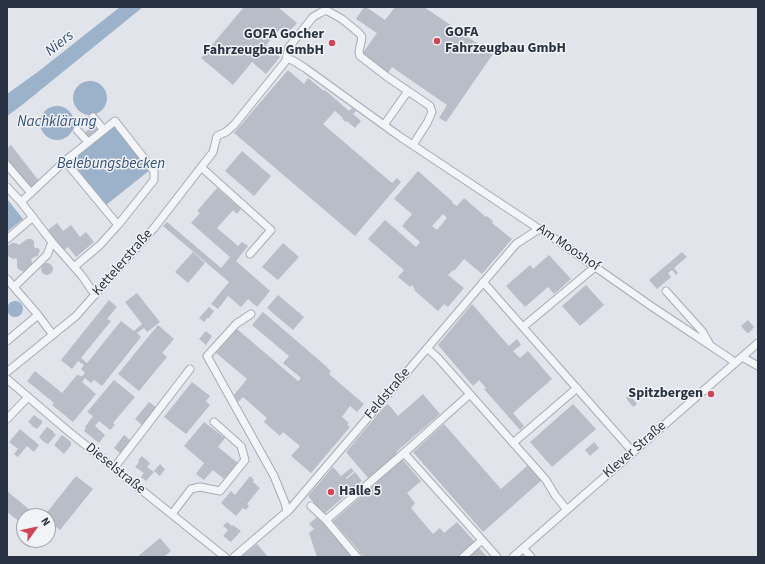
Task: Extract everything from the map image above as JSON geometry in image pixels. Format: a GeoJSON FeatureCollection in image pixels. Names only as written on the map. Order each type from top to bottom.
{"type":"FeatureCollection","features":[{"type":"Feature","properties":{"kind":"street"},"geometry":{"type":"LineString","coordinates":[[286,59],[289,47],[313,17],[326,10],[342,19],[362,37],[359,52],[360,56],[430,106],[432,112],[427,124],[413,145]]}},
{"type":"Feature","properties":{"kind":"street","name":"Am Mooshof"},"geometry":{"type":"LineString","coordinates":[[286,59],[292,60],[305,68],[399,136],[548,234],[735,363]]}},
{"type":"Feature","properties":{"kind":"street","name":"Kettelerstraße"},"geometry":{"type":"LineString","coordinates":[[7,372],[76,316],[154,228],[213,152],[217,136],[226,132],[234,125],[286,59]]}},
{"type":"Feature","properties":{"kind":"street"},"geometry":{"type":"LineString","coordinates":[[384,125],[408,91]]}},
{"type":"Feature","properties":{"kind":"street"},"geometry":{"type":"LineString","coordinates":[[93,117],[103,129]]}},
{"type":"Feature","properties":{"kind":"street"},"geometry":{"type":"LineString","coordinates":[[21,202],[65,161],[103,129],[115,121],[154,171],[154,180],[100,245],[74,267]]}},
{"type":"Feature","properties":{"kind":"street"},"geometry":{"type":"LineString","coordinates":[[78,130],[88,142]]}},
{"type":"Feature","properties":{"kind":"street"},"geometry":{"type":"LineString","coordinates":[[65,161],[118,225]]}},
{"type":"Feature","properties":{"kind":"street"},"geometry":{"type":"LineString","coordinates":[[7,165],[31,193]]}},
{"type":"Feature","properties":{"kind":"street"},"geometry":{"type":"LineString","coordinates":[[201,168],[271,230],[250,254]]}},
{"type":"Feature","properties":{"kind":"street"},"geometry":{"type":"LineString","coordinates":[[7,179],[13,172]]}},
{"type":"Feature","properties":{"kind":"street"},"geometry":{"type":"LineString","coordinates":[[7,187],[82,276],[95,294]]}},
{"type":"Feature","properties":{"kind":"street"},"geometry":{"type":"LineString","coordinates":[[7,238],[33,217]]}},
{"type":"Feature","properties":{"kind":"street","name":"Feldstraße"},"geometry":{"type":"LineString","coordinates":[[234,557],[287,512],[516,244],[539,229]]}},
{"type":"Feature","properties":{"kind":"street"},"geometry":{"type":"LineString","coordinates":[[14,287],[47,255],[52,242]]}},
{"type":"Feature","properties":{"kind":"street"},"geometry":{"type":"LineString","coordinates":[[523,327],[595,267]]}},
{"type":"Feature","properties":{"kind":"street"},"geometry":{"type":"LineString","coordinates":[[7,279],[53,335]]}},
{"type":"Feature","properties":{"kind":"street"},"geometry":{"type":"LineString","coordinates":[[483,282],[633,452]]}},
{"type":"Feature","properties":{"kind":"street"},"geometry":{"type":"LineString","coordinates":[[666,291],[702,331],[710,345]]}},
{"type":"Feature","properties":{"kind":"street"},"geometry":{"type":"LineString","coordinates":[[251,314],[236,324],[207,356],[274,476],[287,512]]}},
{"type":"Feature","properties":{"kind":"street"},"geometry":{"type":"LineString","coordinates":[[7,341],[38,315]]}},
{"type":"Feature","properties":{"kind":"street","name":"Klever Straße"},"geometry":{"type":"LineString","coordinates":[[513,557],[758,343]]}},
{"type":"Feature","properties":{"kind":"street"},"geometry":{"type":"LineString","coordinates":[[427,348],[438,358],[546,480],[555,495],[567,510]]}},
{"type":"Feature","properties":{"kind":"street"},"geometry":{"type":"LineString","coordinates":[[742,357],[758,366]]}},
{"type":"Feature","properties":{"kind":"street"},"geometry":{"type":"LineString","coordinates":[[114,468],[190,369]]}},
{"type":"Feature","properties":{"kind":"street","name":"Dieselstraße"},"geometry":{"type":"LineString","coordinates":[[7,379],[114,468],[225,557]]}},
{"type":"Feature","properties":{"kind":"street"},"geometry":{"type":"LineString","coordinates":[[513,443],[577,388]]}},
{"type":"Feature","properties":{"kind":"street"},"geometry":{"type":"LineString","coordinates":[[326,520],[470,394]]}},
{"type":"Feature","properties":{"kind":"street"},"geometry":{"type":"LineString","coordinates":[[7,419],[28,397]]}},
{"type":"Feature","properties":{"kind":"street"},"geometry":{"type":"LineString","coordinates":[[172,514],[191,489],[200,488],[220,491],[245,460],[241,446],[214,422]]}},
{"type":"Feature","properties":{"kind":"street"},"geometry":{"type":"LineString","coordinates":[[404,453],[497,557]]}},
{"type":"Feature","properties":{"kind":"street"},"geometry":{"type":"LineString","coordinates":[[311,506],[326,520],[357,557]]}},
{"type":"Feature","properties":{"kind":"street"},"geometry":{"type":"LineString","coordinates":[[463,557],[482,540]]}},
{"type":"Feature","properties":{"kind":"street"},"geometry":{"type":"LineString","coordinates":[[523,548],[531,557]]}},
{"type":"Feature","properties":{"kind":"water"},"geometry":{"type":"Polygon","coordinates":[[[120,7],[143,7],[7,116],[7,94],[39,71],[120,7]]]}},
{"type":"Feature","properties":{"kind":"water","name":"Nachklärung"},"geometry":{"type":"Polygon","coordinates":[[[90,81],[96,82],[102,86],[106,92],[106,104],[102,110],[96,114],[90,115],[84,114],[78,110],[74,104],[73,98],[74,92],[78,86],[84,82],[90,81]]]}},
{"type":"Feature","properties":{"kind":"water","name":"Nachklärung"},"geometry":{"type":"Polygon","coordinates":[[[57,106],[63,107],[69,111],[73,117],[73,129],[69,135],[63,139],[57,140],[51,139],[45,135],[41,129],[40,123],[41,117],[45,111],[51,107],[57,106]]]}},
{"type":"Feature","properties":{"kind":"water","name":"Belebungsbecken"},"geometry":{"type":"Polygon","coordinates":[[[115,126],[150,170],[106,205],[71,161],[115,126]]]}},
{"type":"Feature","properties":{"kind":"water"},"geometry":{"type":"Polygon","coordinates":[[[7,199],[23,219],[8,231],[7,230],[7,199]]]}},
{"type":"Feature","properties":{"kind":"water"},"geometry":{"type":"Polygon","coordinates":[[[15,301],[22,306],[23,309],[18,316],[15,317],[8,312],[7,309],[12,302],[15,301]]]}},
{"type":"Feature","properties":{"kind":"building"},"geometry":{"type":"Polygon","coordinates":[[[244,7],[280,7],[279,8],[297,23],[287,34],[281,28],[266,45],[280,57],[266,74],[252,62],[233,85],[201,58],[244,7]]]}},
{"type":"Feature","properties":{"kind":"building"},"geometry":{"type":"Polygon","coordinates":[[[364,7],[385,20],[395,7],[424,7],[493,54],[446,122],[439,118],[447,105],[392,67],[388,73],[362,54],[377,33],[356,19],[364,7]]]}},
{"type":"Feature","properties":{"kind":"building"},"geometry":{"type":"Polygon","coordinates":[[[288,70],[304,84],[308,78],[324,91],[325,90],[349,111],[352,108],[356,111],[353,114],[361,121],[355,128],[347,121],[346,122],[342,119],[343,118],[335,111],[323,124],[392,183],[397,178],[401,182],[355,236],[234,133],[288,70]]]}},
{"type":"Feature","properties":{"kind":"building"},"geometry":{"type":"Polygon","coordinates":[[[94,125],[98,130],[87,139],[83,134],[94,125]]]}},
{"type":"Feature","properties":{"kind":"building"},"geometry":{"type":"Polygon","coordinates":[[[11,145],[39,181],[30,188],[7,159],[7,148],[11,145]]]}},
{"type":"Feature","properties":{"kind":"building"},"geometry":{"type":"Polygon","coordinates":[[[242,151],[271,176],[254,196],[225,171],[242,151]]]}},
{"type":"Feature","properties":{"kind":"building"},"geometry":{"type":"Polygon","coordinates":[[[418,171],[453,202],[452,203],[457,206],[464,198],[486,217],[487,216],[493,221],[492,223],[512,239],[482,274],[464,259],[454,271],[453,270],[448,275],[464,288],[448,307],[444,304],[438,311],[414,290],[415,289],[412,285],[410,287],[398,277],[404,270],[368,239],[385,220],[416,247],[420,242],[402,226],[412,214],[394,199],[418,171]],[[443,214],[432,226],[437,230],[447,218],[443,214]]]}},
{"type":"Feature","properties":{"kind":"building"},"geometry":{"type":"Polygon","coordinates":[[[217,188],[241,209],[237,214],[233,210],[217,228],[238,246],[242,242],[248,246],[236,261],[270,291],[257,307],[248,299],[241,307],[228,296],[218,309],[211,304],[229,282],[163,226],[167,222],[221,268],[230,257],[191,223],[200,213],[197,211],[217,188]]]}},
{"type":"Feature","properties":{"kind":"building"},"geometry":{"type":"Polygon","coordinates":[[[57,223],[63,231],[71,225],[80,237],[86,232],[94,242],[76,257],[68,247],[64,250],[48,230],[57,223]]]}},
{"type":"Feature","properties":{"kind":"building"},"geometry":{"type":"Polygon","coordinates":[[[27,239],[34,241],[35,248],[40,250],[38,256],[31,259],[31,267],[24,272],[18,269],[16,258],[13,259],[8,256],[7,246],[12,243],[19,245],[27,239]]]}},
{"type":"Feature","properties":{"kind":"building"},"geometry":{"type":"Polygon","coordinates":[[[283,243],[299,257],[278,280],[262,267],[283,243]]]}},
{"type":"Feature","properties":{"kind":"building"},"geometry":{"type":"Polygon","coordinates":[[[193,252],[205,263],[188,283],[175,272],[193,252]]]}},
{"type":"Feature","properties":{"kind":"building"},"geometry":{"type":"Polygon","coordinates":[[[682,252],[687,257],[674,268],[678,273],[676,275],[672,270],[668,273],[671,277],[657,289],[649,280],[682,252]]]}},
{"type":"Feature","properties":{"kind":"building"},"geometry":{"type":"Polygon","coordinates":[[[549,255],[571,279],[554,294],[548,287],[525,307],[506,286],[530,265],[533,269],[549,255]]]}},
{"type":"Feature","properties":{"kind":"building"},"geometry":{"type":"Polygon","coordinates":[[[49,263],[52,264],[52,274],[45,275],[42,274],[41,267],[42,264],[49,263]]]}},
{"type":"Feature","properties":{"kind":"building"},"geometry":{"type":"Polygon","coordinates":[[[586,285],[604,305],[580,326],[562,306],[586,285]]]}},
{"type":"Feature","properties":{"kind":"building"},"geometry":{"type":"Polygon","coordinates":[[[137,293],[160,322],[147,332],[144,328],[137,333],[141,337],[102,386],[94,380],[91,383],[85,378],[82,382],[96,394],[73,422],[52,405],[54,403],[27,381],[35,371],[62,393],[77,375],[82,376],[85,373],[81,369],[84,365],[78,361],[72,369],[61,360],[109,300],[117,307],[107,319],[111,321],[81,358],[87,363],[121,321],[134,331],[142,324],[125,302],[137,293]]]}},
{"type":"Feature","properties":{"kind":"building"},"geometry":{"type":"Polygon","coordinates":[[[278,295],[304,317],[293,330],[267,308],[278,295]]]}},
{"type":"Feature","properties":{"kind":"building"},"geometry":{"type":"Polygon","coordinates":[[[472,304],[509,346],[517,339],[521,345],[513,351],[520,358],[528,351],[552,379],[513,413],[524,426],[520,430],[484,389],[486,388],[479,380],[473,386],[438,345],[472,304]]]}},
{"type":"Feature","properties":{"kind":"building"},"geometry":{"type":"Polygon","coordinates":[[[209,307],[214,311],[204,322],[199,318],[209,307]]]}},
{"type":"Feature","properties":{"kind":"building"},"geometry":{"type":"Polygon","coordinates":[[[263,312],[327,367],[331,371],[329,374],[364,404],[357,412],[350,406],[342,417],[349,423],[347,424],[350,427],[311,473],[291,456],[300,446],[283,432],[280,436],[264,422],[267,418],[243,397],[238,402],[234,395],[247,379],[216,353],[237,329],[298,381],[301,378],[283,363],[289,356],[252,325],[263,312]]]}},
{"type":"Feature","properties":{"kind":"building"},"geometry":{"type":"Polygon","coordinates":[[[748,320],[754,327],[749,333],[747,333],[741,326],[748,320]]]}},
{"type":"Feature","properties":{"kind":"building"},"geometry":{"type":"Polygon","coordinates":[[[158,325],[174,339],[162,353],[167,357],[139,391],[118,374],[158,325]]]}},
{"type":"Feature","properties":{"kind":"building"},"geometry":{"type":"Polygon","coordinates":[[[206,331],[212,336],[206,345],[199,339],[206,331]]]}},
{"type":"Feature","properties":{"kind":"building"},"geometry":{"type":"Polygon","coordinates":[[[114,380],[135,397],[113,423],[115,425],[110,430],[99,421],[95,426],[105,435],[99,443],[84,431],[86,428],[85,427],[93,416],[87,412],[114,380]]]}},
{"type":"Feature","properties":{"kind":"building"},"geometry":{"type":"Polygon","coordinates":[[[192,382],[210,396],[206,401],[210,405],[186,434],[164,417],[192,382]]]}},
{"type":"Feature","properties":{"kind":"building"},"geometry":{"type":"Polygon","coordinates":[[[423,394],[440,414],[396,452],[421,481],[407,493],[415,503],[411,508],[433,534],[440,528],[444,533],[457,522],[475,542],[458,557],[364,557],[333,521],[374,485],[346,452],[388,404],[398,416],[423,394]]]}},
{"type":"Feature","properties":{"kind":"building"},"geometry":{"type":"Polygon","coordinates":[[[630,395],[637,404],[633,407],[626,398],[630,395]]]}},
{"type":"Feature","properties":{"kind":"building"},"geometry":{"type":"Polygon","coordinates":[[[149,402],[156,407],[153,411],[154,413],[143,426],[135,419],[149,402]]]}},
{"type":"Feature","properties":{"kind":"building"},"geometry":{"type":"Polygon","coordinates":[[[573,404],[596,429],[552,467],[530,442],[573,404]]]}},
{"type":"Feature","properties":{"kind":"building"},"geometry":{"type":"Polygon","coordinates":[[[34,415],[42,421],[37,429],[28,422],[34,415]]]}},
{"type":"Feature","properties":{"kind":"building"},"geometry":{"type":"Polygon","coordinates":[[[204,422],[225,438],[218,447],[238,463],[225,480],[213,470],[204,480],[196,474],[204,463],[184,446],[204,422]]]}},
{"type":"Feature","properties":{"kind":"building"},"geometry":{"type":"Polygon","coordinates":[[[444,424],[501,489],[528,465],[542,480],[483,532],[413,452],[444,424]]]}},
{"type":"Feature","properties":{"kind":"building"},"geometry":{"type":"Polygon","coordinates":[[[47,427],[56,435],[48,444],[39,437],[47,427]]]}},
{"type":"Feature","properties":{"kind":"building"},"geometry":{"type":"Polygon","coordinates":[[[20,429],[39,445],[34,452],[27,446],[18,457],[14,454],[18,449],[9,442],[20,429]]]}},
{"type":"Feature","properties":{"kind":"building"},"geometry":{"type":"Polygon","coordinates":[[[62,435],[71,442],[71,445],[64,454],[54,445],[62,435]]]}},
{"type":"Feature","properties":{"kind":"building"},"geometry":{"type":"Polygon","coordinates":[[[124,435],[131,441],[121,454],[114,448],[124,435]]]}},
{"type":"Feature","properties":{"kind":"building"},"geometry":{"type":"Polygon","coordinates":[[[594,442],[599,448],[590,456],[585,450],[594,442]]]}},
{"type":"Feature","properties":{"kind":"building"},"geometry":{"type":"Polygon","coordinates":[[[142,456],[150,463],[147,467],[154,472],[146,481],[141,477],[144,473],[135,467],[139,462],[138,460],[142,456]]]}},
{"type":"Feature","properties":{"kind":"building"},"geometry":{"type":"Polygon","coordinates":[[[160,464],[165,469],[160,476],[154,471],[160,464]]]}},
{"type":"Feature","properties":{"kind":"building","name":"Halle 5"},"geometry":{"type":"Polygon","coordinates":[[[333,467],[341,476],[351,468],[354,471],[346,478],[347,479],[355,472],[362,481],[324,514],[308,496],[333,467]]]}},
{"type":"Feature","properties":{"kind":"building"},"geometry":{"type":"Polygon","coordinates":[[[76,476],[93,489],[60,530],[56,527],[56,508],[50,508],[76,476]]]}},
{"type":"Feature","properties":{"kind":"building"},"geometry":{"type":"Polygon","coordinates":[[[250,476],[254,480],[253,482],[260,488],[247,504],[249,506],[246,510],[243,508],[236,516],[221,503],[231,491],[235,495],[250,476]]]}},
{"type":"Feature","properties":{"kind":"building"},"geometry":{"type":"Polygon","coordinates":[[[7,491],[28,508],[16,508],[16,519],[7,512],[7,491]]]}},
{"type":"Feature","properties":{"kind":"building"},"geometry":{"type":"Polygon","coordinates":[[[318,516],[353,557],[317,557],[309,533],[314,529],[309,524],[318,516]]]}},
{"type":"Feature","properties":{"kind":"building"},"geometry":{"type":"Polygon","coordinates":[[[227,522],[241,531],[231,542],[223,536],[228,530],[223,526],[227,522]]]}},
{"type":"Feature","properties":{"kind":"building"},"geometry":{"type":"Polygon","coordinates":[[[160,538],[171,551],[164,557],[137,557],[160,538]]]}},
{"type":"Feature","properties":{"kind":"building"},"geometry":{"type":"Polygon","coordinates":[[[257,544],[268,557],[241,557],[246,553],[257,544]]]}},
{"type":"Feature","properties":{"kind":"building"},"geometry":{"type":"Polygon","coordinates":[[[479,548],[487,557],[468,557],[479,548]]]}},
{"type":"Feature","properties":{"kind":"place","name":"GOFA Fahrzeugbau GmbH"},"geometry":{"type":"Point","coordinates":[437,41]}},
{"type":"Feature","properties":{"kind":"place","name":"GOFA Gocher Fahrzeugbau GmbH"},"geometry":{"type":"Point","coordinates":[332,43]}},
{"type":"Feature","properties":{"kind":"place","name":"Spitzbergen"},"geometry":{"type":"Point","coordinates":[711,394]}},
{"type":"Feature","properties":{"kind":"place","name":"Halle 5"},"geometry":{"type":"Point","coordinates":[331,492]}},
{"type":"Feature","properties":{"kind":"water label","name":"Niers"},"geometry":{"type":"Point","coordinates":[60,44]}}]}
